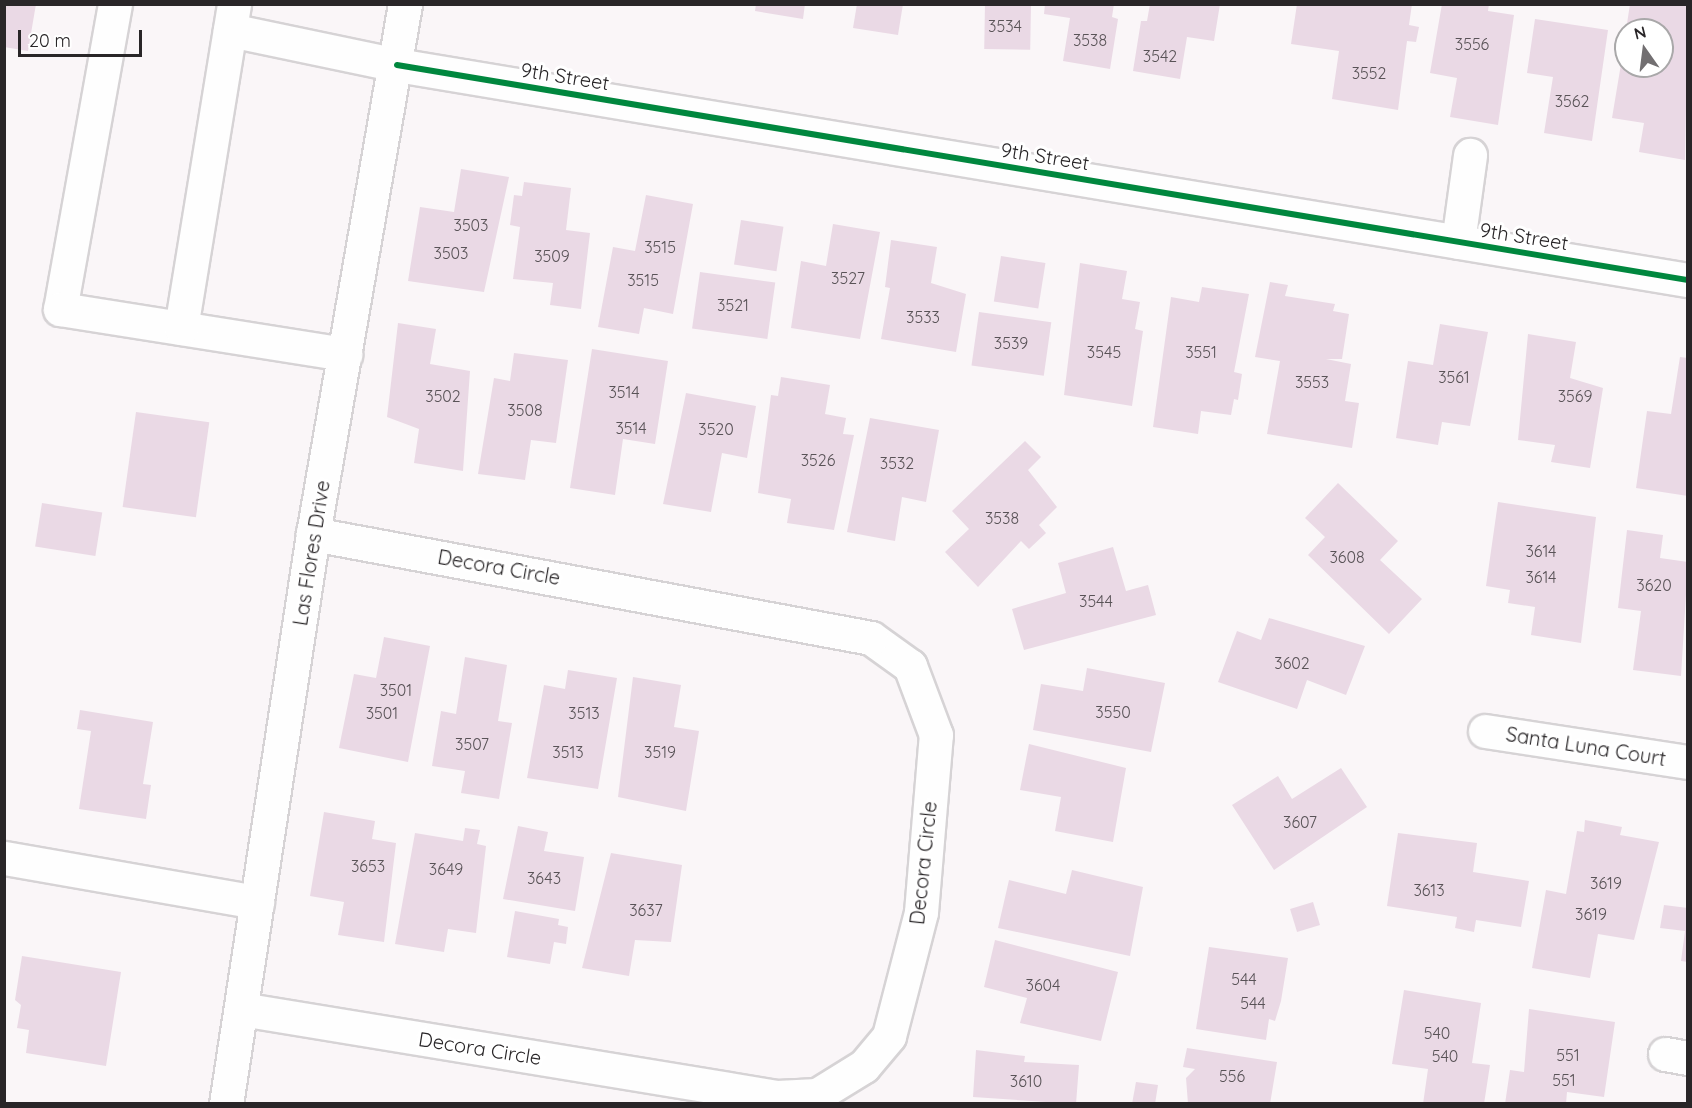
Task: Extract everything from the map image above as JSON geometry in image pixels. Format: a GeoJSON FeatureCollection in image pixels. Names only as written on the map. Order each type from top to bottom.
{"type":"FeatureCollection","features":[{"type":"Feature","properties":{"kind":"street"},"geometry":{"type":"LineString","coordinates":[[116,4],[60,309],[345,354]]}},
{"type":"Feature","properties":{"kind":"street","name":"Las Flores Drive"},"geometry":{"type":"LineString","coordinates":[[226,1104],[313,534],[397,65],[405,4]]}},
{"type":"Feature","properties":{"kind":"street"},"geometry":{"type":"LineString","coordinates":[[181,328],[232,17]]}},
{"type":"Feature","properties":{"kind":"street","name":"9th Street"},"geometry":{"type":"LineString","coordinates":[[232,17],[397,65],[1688,280]]}},
{"type":"Feature","properties":{"kind":"street"},"geometry":{"type":"LineString","coordinates":[[1458,242],[1470,155]]}},
{"type":"Feature","properties":{"kind":"street","name":"Decora Circle"},"geometry":{"type":"LineString","coordinates":[[241,1009],[777,1097],[817,1095],[864,1066],[888,1036],[921,912],[936,735],[910,666],[871,638],[313,534]]}},
{"type":"Feature","properties":{"kind":"street","name":"Santa Luna Court"},"geometry":{"type":"LineString","coordinates":[[1485,731],[1688,762]]}},
{"type":"Feature","properties":{"kind":"street"},"geometry":{"type":"LineString","coordinates":[[4,858],[257,902]]}},
{"type":"Feature","properties":{"kind":"building"},"geometry":{"type":"Polygon","coordinates":[[[4,4],[36,4],[28,51],[4,47],[4,4]]]}},
{"type":"Feature","properties":{"kind":"building"},"geometry":{"type":"Polygon","coordinates":[[[756,4],[805,4],[803,19],[755,11],[756,4]]]}},
{"type":"Feature","properties":{"kind":"building"},"geometry":{"type":"Polygon","coordinates":[[[857,4],[903,4],[898,35],[853,28],[857,4]]]}},
{"type":"Feature","properties":{"kind":"building"},"geometry":{"type":"Polygon","coordinates":[[[985,4],[1031,5],[1030,50],[984,49],[985,4]]]}},
{"type":"Feature","properties":{"kind":"building"},"geometry":{"type":"Polygon","coordinates":[[[1045,4],[1114,4],[1112,17],[1118,19],[1110,69],[1063,61],[1070,18],[1044,14],[1045,4]]]}},
{"type":"Feature","properties":{"kind":"building"},"geometry":{"type":"Polygon","coordinates":[[[1150,4],[1220,4],[1214,41],[1187,37],[1180,79],[1133,71],[1141,21],[1147,21],[1150,4]]]}},
{"type":"Feature","properties":{"kind":"building"},"geometry":{"type":"Polygon","coordinates":[[[1297,4],[1412,4],[1409,25],[1419,27],[1416,42],[1407,41],[1398,110],[1332,99],[1339,51],[1291,44],[1297,4]]]}},
{"type":"Feature","properties":{"kind":"building"},"geometry":{"type":"Polygon","coordinates":[[[1442,4],[1489,4],[1488,11],[1514,15],[1498,125],[1450,117],[1457,78],[1430,73],[1442,4]]]}},
{"type":"Feature","properties":{"kind":"building"},"geometry":{"type":"Polygon","coordinates":[[[1630,4],[1688,4],[1685,160],[1639,152],[1644,123],[1612,118],[1619,78],[1674,78],[1674,18],[1628,18],[1630,4]]]}},
{"type":"Feature","properties":{"kind":"building"},"geometry":{"type":"Polygon","coordinates":[[[1535,19],[1608,30],[1592,141],[1544,133],[1553,77],[1527,73],[1535,19]]]}},
{"type":"Feature","properties":{"kind":"building"},"geometry":{"type":"Polygon","coordinates":[[[461,169],[509,177],[484,292],[408,281],[420,207],[454,212],[461,169]]]}},
{"type":"Feature","properties":{"kind":"building"},"geometry":{"type":"Polygon","coordinates":[[[524,182],[571,188],[566,230],[590,233],[581,309],[550,305],[553,283],[513,279],[520,227],[510,225],[514,195],[522,196],[524,182]]]}},
{"type":"Feature","properties":{"kind":"building"},"geometry":{"type":"Polygon","coordinates":[[[646,195],[693,204],[673,314],[644,308],[639,334],[598,327],[613,247],[635,251],[646,195]]]}},
{"type":"Feature","properties":{"kind":"building"},"geometry":{"type":"Polygon","coordinates":[[[741,220],[783,227],[776,271],[734,264],[741,220]]]}},
{"type":"Feature","properties":{"kind":"building"},"geometry":{"type":"Polygon","coordinates":[[[833,224],[880,232],[860,339],[791,328],[801,261],[826,266],[833,224]]]}},
{"type":"Feature","properties":{"kind":"building"},"geometry":{"type":"Polygon","coordinates":[[[891,240],[937,247],[931,283],[966,294],[956,352],[881,339],[890,288],[885,287],[891,240]]]}},
{"type":"Feature","properties":{"kind":"building"},"geometry":{"type":"Polygon","coordinates":[[[1001,256],[1045,263],[1038,308],[994,301],[1001,256]]]}},
{"type":"Feature","properties":{"kind":"building"},"geometry":{"type":"Polygon","coordinates":[[[1080,263],[1127,271],[1122,299],[1140,302],[1135,329],[1143,331],[1132,406],[1064,395],[1080,263]]]}},
{"type":"Feature","properties":{"kind":"building"},"geometry":{"type":"Polygon","coordinates":[[[700,272],[775,283],[767,339],[692,328],[700,272]]]}},
{"type":"Feature","properties":{"kind":"building"},"geometry":{"type":"Polygon","coordinates":[[[1270,282],[1288,285],[1285,296],[1335,304],[1333,311],[1349,314],[1342,359],[1326,359],[1351,364],[1345,401],[1359,403],[1352,448],[1267,434],[1280,361],[1255,357],[1270,282]]]}},
{"type":"Feature","properties":{"kind":"building"},"geometry":{"type":"Polygon","coordinates":[[[1202,287],[1249,294],[1234,372],[1242,374],[1238,400],[1234,399],[1231,415],[1201,411],[1198,434],[1153,427],[1171,297],[1199,302],[1202,287]]]}},
{"type":"Feature","properties":{"kind":"building"},"geometry":{"type":"Polygon","coordinates":[[[979,312],[1051,322],[1044,376],[971,365],[979,312]]]}},
{"type":"Feature","properties":{"kind":"building"},"geometry":{"type":"Polygon","coordinates":[[[398,323],[436,329],[430,364],[470,371],[463,471],[414,463],[419,429],[387,417],[398,323]]]}},
{"type":"Feature","properties":{"kind":"building"},"geometry":{"type":"Polygon","coordinates":[[[1440,324],[1488,332],[1470,426],[1442,422],[1438,445],[1396,438],[1408,361],[1433,365],[1440,324]]]}},
{"type":"Feature","properties":{"kind":"building"},"geometry":{"type":"Polygon","coordinates":[[[1528,334],[1576,342],[1570,378],[1603,388],[1590,468],[1551,462],[1555,445],[1518,440],[1528,334]]]}},
{"type":"Feature","properties":{"kind":"building"},"geometry":{"type":"Polygon","coordinates":[[[592,349],[668,361],[655,444],[623,439],[615,495],[570,488],[592,349]]]}},
{"type":"Feature","properties":{"kind":"building"},"geometry":{"type":"Polygon","coordinates":[[[514,353],[568,360],[556,443],[531,440],[525,480],[478,474],[494,378],[510,381],[514,353]]]}},
{"type":"Feature","properties":{"kind":"building"},"geometry":{"type":"Polygon","coordinates":[[[1680,357],[1688,358],[1688,496],[1636,488],[1647,411],[1671,414],[1680,357]]]}},
{"type":"Feature","properties":{"kind":"building"},"geometry":{"type":"Polygon","coordinates":[[[781,377],[830,385],[825,414],[846,418],[843,434],[854,435],[834,530],[787,523],[791,499],[758,493],[771,395],[778,396],[781,377]]]}},
{"type":"Feature","properties":{"kind":"building"},"geometry":{"type":"Polygon","coordinates":[[[686,393],[756,406],[747,458],[722,453],[711,512],[663,504],[686,393]]]}},
{"type":"Feature","properties":{"kind":"building"},"geometry":{"type":"Polygon","coordinates":[[[136,412],[209,422],[196,517],[123,507],[136,412]]]}},
{"type":"Feature","properties":{"kind":"building"},"geometry":{"type":"Polygon","coordinates":[[[870,418],[939,430],[926,502],[902,497],[895,541],[847,532],[870,418]]]}},
{"type":"Feature","properties":{"kind":"building"},"geometry":{"type":"Polygon","coordinates":[[[1025,441],[1041,457],[1028,470],[1057,507],[1039,525],[1046,533],[1029,549],[1021,541],[978,587],[945,552],[969,529],[952,511],[1025,441]]]}},
{"type":"Feature","properties":{"kind":"building"},"geometry":{"type":"Polygon","coordinates":[[[1338,483],[1398,541],[1380,560],[1422,599],[1389,634],[1308,555],[1325,537],[1305,518],[1338,483]]]}},
{"type":"Feature","properties":{"kind":"building"},"geometry":{"type":"Polygon","coordinates":[[[1498,502],[1596,517],[1581,643],[1531,635],[1535,607],[1508,603],[1510,590],[1486,586],[1498,502]]]}},
{"type":"Feature","properties":{"kind":"building"},"geometry":{"type":"Polygon","coordinates":[[[42,503],[102,513],[95,556],[35,546],[42,503]]]}},
{"type":"Feature","properties":{"kind":"building"},"geometry":{"type":"Polygon","coordinates":[[[1627,530],[1663,535],[1660,558],[1688,562],[1681,676],[1633,670],[1641,611],[1618,608],[1627,530]]]}},
{"type":"Feature","properties":{"kind":"building"},"geometry":{"type":"Polygon","coordinates":[[[1113,547],[1126,591],[1148,585],[1156,615],[1024,650],[1012,609],[1066,593],[1058,563],[1113,547]]]}},
{"type":"Feature","properties":{"kind":"building"},"geometry":{"type":"Polygon","coordinates":[[[1269,618],[1365,646],[1346,695],[1307,680],[1297,709],[1218,682],[1237,631],[1261,640],[1269,618]]]}},
{"type":"Feature","properties":{"kind":"building"},"geometry":{"type":"Polygon","coordinates":[[[384,637],[430,646],[408,762],[339,748],[354,674],[376,678],[384,637]]]}},
{"type":"Feature","properties":{"kind":"building"},"geometry":{"type":"Polygon","coordinates":[[[465,657],[507,665],[498,721],[512,723],[499,799],[461,793],[465,771],[432,766],[441,711],[456,714],[465,657]]]}},
{"type":"Feature","properties":{"kind":"building"},"geometry":{"type":"Polygon","coordinates":[[[1087,668],[1165,683],[1151,752],[1033,730],[1041,684],[1083,691],[1087,668]]]}},
{"type":"Feature","properties":{"kind":"building"},"geometry":{"type":"Polygon","coordinates":[[[568,670],[617,678],[598,789],[527,778],[544,685],[565,689],[568,670]]]}},
{"type":"Feature","properties":{"kind":"building"},"geometry":{"type":"Polygon","coordinates":[[[633,677],[681,685],[674,727],[699,731],[686,811],[618,797],[633,677]]]}},
{"type":"Feature","properties":{"kind":"building"},"geometry":{"type":"Polygon","coordinates":[[[80,710],[153,722],[143,784],[151,785],[146,819],[79,809],[91,731],[77,729],[80,710]]]}},
{"type":"Feature","properties":{"kind":"building"},"geometry":{"type":"Polygon","coordinates":[[[1029,744],[1126,768],[1113,842],[1055,831],[1061,797],[1020,790],[1029,744]]]}},
{"type":"Feature","properties":{"kind":"building"},"geometry":{"type":"Polygon","coordinates":[[[1341,768],[1367,807],[1274,870],[1232,805],[1278,776],[1292,799],[1341,768]]]}},
{"type":"Feature","properties":{"kind":"building"},"geometry":{"type":"Polygon","coordinates":[[[324,812],[375,821],[372,839],[396,843],[384,942],[338,935],[344,902],[310,896],[324,812]]]}},
{"type":"Feature","properties":{"kind":"building"},"geometry":{"type":"Polygon","coordinates":[[[1585,820],[1622,827],[1620,835],[1659,842],[1634,940],[1598,934],[1590,978],[1532,968],[1546,890],[1566,894],[1577,831],[1584,832],[1585,820]]]}},
{"type":"Feature","properties":{"kind":"building"},"geometry":{"type":"Polygon","coordinates":[[[518,826],[548,832],[544,851],[584,857],[575,911],[503,899],[518,826]]]}},
{"type":"Feature","properties":{"kind":"building"},"geometry":{"type":"Polygon","coordinates":[[[465,828],[480,830],[477,844],[486,846],[476,933],[448,929],[444,952],[395,944],[415,833],[463,841],[465,828]]]}},
{"type":"Feature","properties":{"kind":"building"},"geometry":{"type":"Polygon","coordinates":[[[1398,833],[1477,843],[1473,872],[1529,881],[1521,927],[1476,920],[1474,932],[1455,928],[1457,917],[1387,906],[1398,833]]]}},
{"type":"Feature","properties":{"kind":"building"},"geometry":{"type":"Polygon","coordinates":[[[611,853],[682,865],[671,942],[635,940],[629,976],[582,968],[611,853]]]}},
{"type":"Feature","properties":{"kind":"building"},"geometry":{"type":"Polygon","coordinates":[[[1072,870],[1143,887],[1130,956],[998,928],[1009,880],[1066,894],[1072,870]]]}},
{"type":"Feature","properties":{"kind":"building"},"geometry":{"type":"Polygon","coordinates":[[[1313,902],[1320,925],[1297,932],[1290,909],[1313,902]]]}},
{"type":"Feature","properties":{"kind":"building"},"geometry":{"type":"Polygon","coordinates":[[[1664,905],[1688,908],[1688,962],[1681,961],[1685,931],[1660,928],[1664,905]]]}},
{"type":"Feature","properties":{"kind":"building"},"geometry":{"type":"Polygon","coordinates":[[[515,911],[559,919],[558,925],[568,927],[566,944],[554,942],[550,964],[507,957],[515,911]]]}},
{"type":"Feature","properties":{"kind":"building"},"geometry":{"type":"Polygon","coordinates":[[[995,940],[1118,972],[1101,1041],[1020,1023],[1027,998],[984,987],[995,940]]]}},
{"type":"Feature","properties":{"kind":"building"},"geometry":{"type":"Polygon","coordinates":[[[1209,947],[1288,958],[1281,1001],[1275,1021],[1269,1019],[1266,1040],[1196,1029],[1209,947]]]}},
{"type":"Feature","properties":{"kind":"building"},"geometry":{"type":"Polygon","coordinates":[[[22,956],[121,972],[106,1066],[26,1053],[29,1030],[17,1028],[21,1005],[15,1000],[22,956]]]}},
{"type":"Feature","properties":{"kind":"building"},"geometry":{"type":"Polygon","coordinates":[[[1404,990],[1481,1003],[1472,1063],[1490,1065],[1484,1104],[1423,1104],[1428,1069],[1392,1064],[1404,990]]]}},
{"type":"Feature","properties":{"kind":"building"},"geometry":{"type":"Polygon","coordinates":[[[1529,1009],[1615,1022],[1604,1097],[1567,1092],[1566,1104],[1505,1104],[1510,1070],[1524,1072],[1529,1009]]]}},
{"type":"Feature","properties":{"kind":"building"},"geometry":{"type":"Polygon","coordinates":[[[1187,1048],[1277,1062],[1270,1104],[1188,1104],[1186,1078],[1195,1069],[1183,1067],[1187,1048]]]}},
{"type":"Feature","properties":{"kind":"building"},"geometry":{"type":"Polygon","coordinates":[[[976,1050],[1025,1056],[1024,1062],[1079,1065],[1076,1104],[973,1097],[976,1050]]]}},
{"type":"Feature","properties":{"kind":"building"},"geometry":{"type":"Polygon","coordinates":[[[1136,1082],[1158,1085],[1155,1104],[1132,1104],[1136,1082]]]}},
{"type":"Feature","properties":{"kind":"cycle path"},"geometry":{"type":"LineString","coordinates":[[397,65],[1688,280]]}}]}
